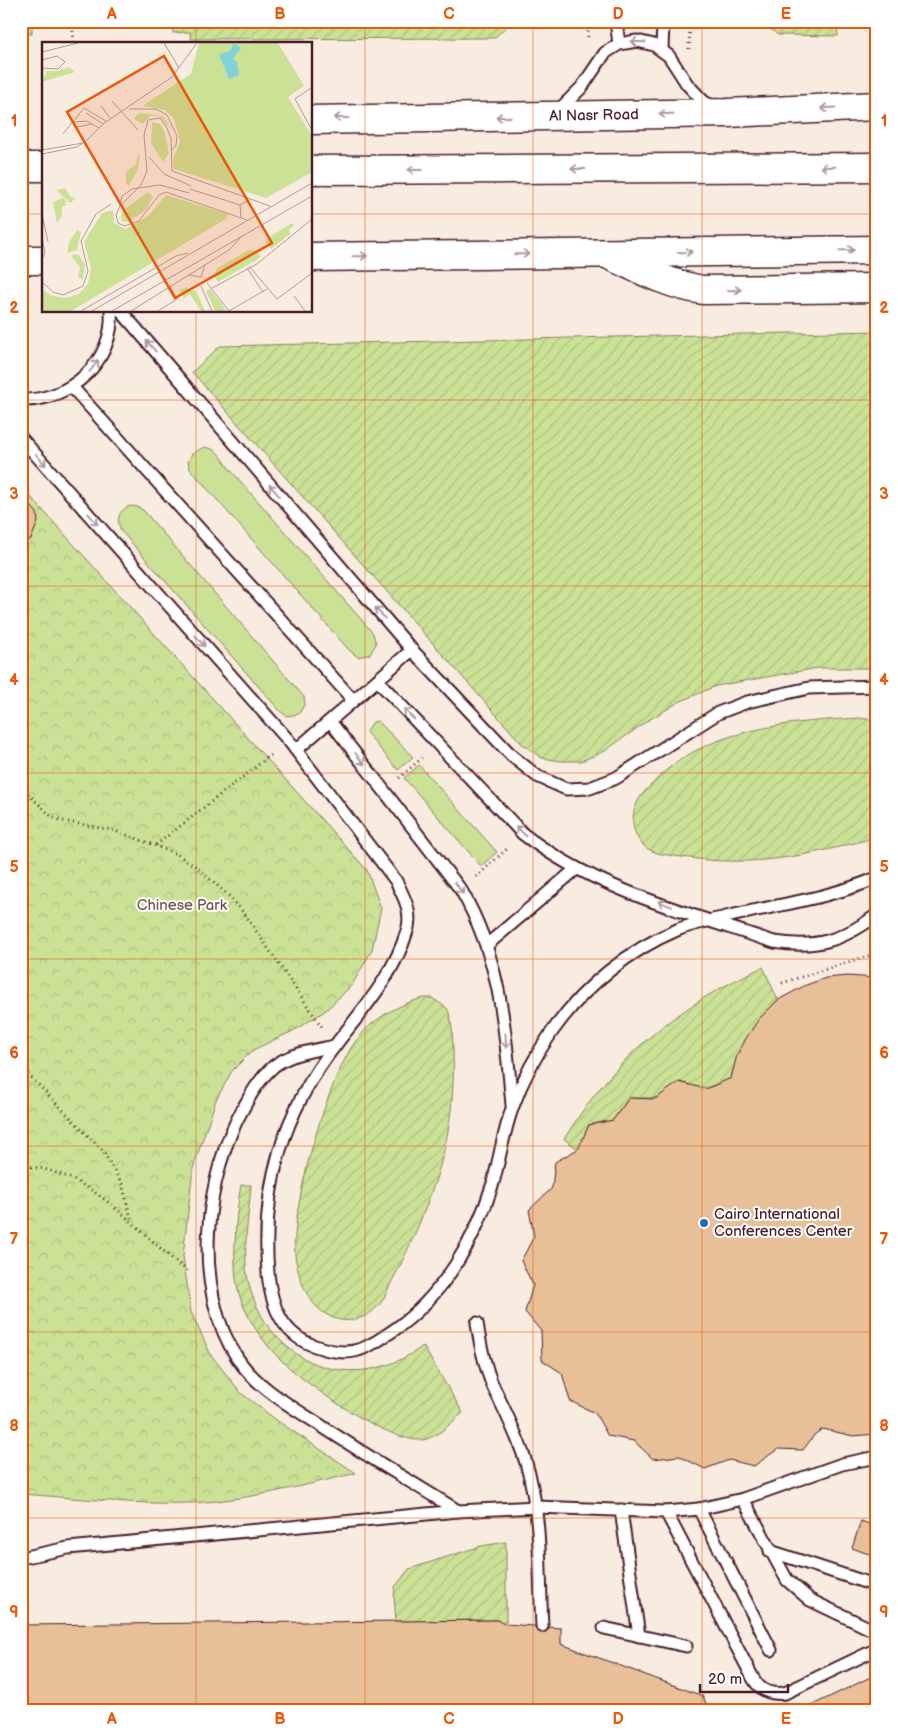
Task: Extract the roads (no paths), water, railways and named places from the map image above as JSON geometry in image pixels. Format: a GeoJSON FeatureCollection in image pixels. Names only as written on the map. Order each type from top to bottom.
{"type":"FeatureCollection","features":[{"type":"Feature","properties":{"kind":"highway","name":"Al Nasr Road"},"geometry":{"type":"LineString","coordinates":[[312,120],[328,118],[727,113],[877,106]]}},
{"type":"Feature","properties":{"kind":"highway"},"geometry":{"type":"LineString","coordinates":[[21,167],[42,167]]}},
{"type":"Feature","properties":{"kind":"highway"},"geometry":{"type":"LineString","coordinates":[[312,170],[877,167]]}},
{"type":"Feature","properties":{"kind":"highway"},"geometry":{"type":"LineString","coordinates":[[312,257],[877,250]]}},
{"type":"Feature","properties":{"kind":"highway"},"geometry":{"type":"LineString","coordinates":[[605,253],[665,281],[703,290],[877,288]]}},
{"type":"Feature","properties":{"kind":"highway"},"geometry":{"type":"LineString","coordinates":[[21,260],[42,260]]}},
{"type":"Feature","properties":{"kind":"lane"},"geometry":{"type":"LineString","coordinates":[[616,21],[619,44]]}},
{"type":"Feature","properties":{"kind":"lane"},"geometry":{"type":"LineString","coordinates":[[662,50],[663,21]]}},
{"type":"Feature","properties":{"kind":"lane"},"geometry":{"type":"LineString","coordinates":[[551,116],[582,87],[599,58],[619,44],[646,42],[670,56],[695,94],[704,102],[727,113]]}},
{"type":"Feature","properties":{"kind":"lane"},"geometry":{"type":"LineString","coordinates":[[21,400],[52,396],[72,387],[87,374],[100,358],[108,339],[111,312]]}},
{"type":"Feature","properties":{"kind":"lane"},"geometry":{"type":"LineString","coordinates":[[122,312],[412,650],[512,756],[537,776],[566,788],[590,788],[616,778],[718,713],[747,702],[809,688],[877,686]]}},
{"type":"Feature","properties":{"kind":"lane"},"geometry":{"type":"LineString","coordinates":[[72,387],[354,700]]}},
{"type":"Feature","properties":{"kind":"lane"},"geometry":{"type":"LineString","coordinates":[[21,438],[292,746],[396,881],[407,903],[409,927],[386,979],[306,1088],[284,1135],[270,1186],[265,1237],[269,1289],[279,1320],[303,1342],[334,1353],[366,1349],[401,1325],[431,1297],[457,1263],[477,1226],[492,1186],[513,1107],[529,1069],[551,1034],[589,990],[607,973],[641,949],[678,929],[710,920],[816,898],[877,878]]}},
{"type":"Feature","properties":{"kind":"lane"},"geometry":{"type":"LineString","coordinates":[[292,746],[330,721],[412,650]]}},
{"type":"Feature","properties":{"kind":"lane"},"geometry":{"type":"LineString","coordinates":[[377,680],[524,834],[549,853],[608,885],[774,942],[794,945],[813,945],[832,941],[856,930],[877,915]]}},
{"type":"Feature","properties":{"kind":"lane"},"geometry":{"type":"LineString","coordinates":[[330,721],[461,890],[488,944],[495,970],[505,1025],[513,1107]]}},
{"type":"Feature","properties":{"kind":"lane"},"geometry":{"type":"LineString","coordinates":[[488,944],[576,869]]}},
{"type":"Feature","properties":{"kind":"lane"},"geometry":{"type":"LineString","coordinates":[[335,1046],[297,1055],[274,1066],[253,1092],[233,1126],[217,1170],[209,1217],[209,1265],[216,1314],[238,1359],[273,1395],[458,1511]]}},
{"type":"Feature","properties":{"kind":"lane"},"geometry":{"type":"LineString","coordinates":[[477,1323],[481,1350],[493,1385],[512,1423],[526,1463],[537,1507],[542,1626]]}},
{"type":"Feature","properties":{"kind":"lane"},"geometry":{"type":"LineString","coordinates":[[21,1558],[68,1548],[458,1511],[537,1507],[666,1512],[699,1509],[743,1499],[842,1464],[877,1457]]}},
{"type":"Feature","properties":{"kind":"lane"},"geometry":{"type":"LineString","coordinates":[[743,1499],[787,1580],[810,1600],[877,1632]]}},
{"type":"Feature","properties":{"kind":"lane"},"geometry":{"type":"LineString","coordinates":[[699,1509],[771,1650]]}},
{"type":"Feature","properties":{"kind":"lane"},"geometry":{"type":"LineString","coordinates":[[621,1510],[639,1636]]}},
{"type":"Feature","properties":{"kind":"lane"},"geometry":{"type":"LineString","coordinates":[[666,1512],[752,1678],[757,1686],[766,1692],[775,1694],[786,1693],[877,1649]]}},
{"type":"Feature","properties":{"kind":"lane"},"geometry":{"type":"LineString","coordinates":[[770,1551],[877,1586]]}},
{"type":"Feature","properties":{"kind":"lane"},"geometry":{"type":"LineString","coordinates":[[604,1628],[686,1646]]}},
{"type":"Feature","properties":{"kind":"place","name":"Cairo International Conferences Center"},"geometry":{"type":"Point","coordinates":[704,1223]}},
{"type":"Feature","properties":{"kind":"park label","name":"Chinese Park"},"geometry":{"type":"Point","coordinates":[182,905]}}]}
